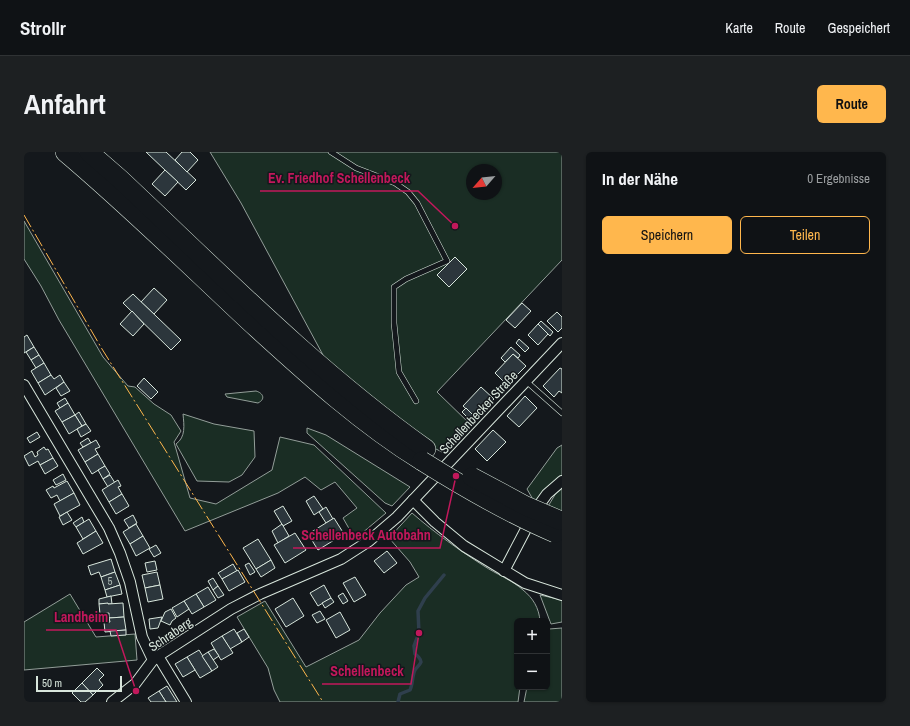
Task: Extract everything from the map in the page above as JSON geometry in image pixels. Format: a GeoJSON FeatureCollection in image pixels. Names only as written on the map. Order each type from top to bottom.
{"type":"FeatureCollection","features":[{"type":"Feature","properties":{"kind":"highway"},"geometry":{"type":"LineString","coordinates":[[65,152],[154,231],[322,387],[378,432],[425,456],[451,466],[526,506],[560,528]]}},
{"type":"Feature","properties":{"kind":"highway"},"geometry":{"type":"LineString","coordinates":[[89,152],[313,360],[367,404],[425,456]]}},
{"type":"Feature","properties":{"kind":"street","name":"Schellenbecker Straße"},"geometry":{"type":"LineString","coordinates":[[231,609],[260,594],[341,559],[369,541],[397,517],[562,343]]}},
{"type":"Feature","properties":{"kind":"street"},"geometry":{"type":"LineString","coordinates":[[24,386],[109,528],[120,552],[130,582],[142,637],[186,702]]}},
{"type":"Feature","properties":{"kind":"street"},"geometry":{"type":"LineString","coordinates":[[504,571],[537,508],[547,494],[562,481]]}},
{"type":"Feature","properties":{"kind":"street"},"geometry":{"type":"LineString","coordinates":[[413,500],[435,522],[464,546],[525,583],[562,595]]}},
{"type":"Feature","properties":{"kind":"street","name":"Schraberg"},"geometry":{"type":"LineString","coordinates":[[112,702],[135,684],[156,658],[231,609]]}},
{"type":"Feature","properties":{"kind":"lane"},"geometry":{"type":"LineString","coordinates":[[331,152],[356,168],[394,183],[408,192],[417,203],[448,261],[406,279],[394,287],[394,323],[399,372],[416,401]]}},
{"type":"Feature","properties":{"kind":"lane"},"geometry":{"type":"LineString","coordinates":[[526,381],[562,413]]}},
{"type":"Feature","properties":{"kind":"green space"},"geometry":{"type":"Polygon","coordinates":[[[210,152],[562,152],[562,260],[437,392],[470,424],[444,453],[430,446],[330,368],[241,203],[210,152]]]}},
{"type":"Feature","properties":{"kind":"green space"},"geometry":{"type":"Polygon","coordinates":[[[24,221],[103,357],[128,386],[135,387],[154,404],[171,415],[181,431],[174,442],[190,498],[216,504],[272,470],[280,437],[314,445],[386,513],[355,539],[343,518],[357,508],[335,482],[321,490],[305,477],[278,493],[185,531],[24,259],[24,221]]]}},
{"type":"Feature","properties":{"kind":"green space"},"geometry":{"type":"Polygon","coordinates":[[[256,391],[263,396],[262,400],[258,403],[227,397],[225,394],[256,391]]]}},
{"type":"Feature","properties":{"kind":"green space"},"geometry":{"type":"Polygon","coordinates":[[[183,414],[214,424],[254,431],[255,457],[242,475],[229,482],[197,481],[176,444],[183,434],[183,414]]]}},
{"type":"Feature","properties":{"kind":"green space"},"geometry":{"type":"Polygon","coordinates":[[[307,428],[326,435],[410,487],[392,506],[385,503],[307,433],[307,428]]]}},
{"type":"Feature","properties":{"kind":"green space"},"geometry":{"type":"Polygon","coordinates":[[[562,445],[562,477],[535,503],[527,489],[557,448],[562,445]]]}},
{"type":"Feature","properties":{"kind":"green space"},"geometry":{"type":"Polygon","coordinates":[[[562,488],[562,516],[547,508],[556,493],[562,488]]]}},
{"type":"Feature","properties":{"kind":"green space"},"geometry":{"type":"Polygon","coordinates":[[[412,513],[465,554],[519,586],[530,596],[535,604],[539,618],[514,618],[514,690],[520,690],[518,702],[280,702],[274,690],[268,668],[237,617],[265,601],[306,667],[359,640],[380,613],[406,585],[419,577],[410,562],[389,538],[412,513]]]}},
{"type":"Feature","properties":{"kind":"green space"},"geometry":{"type":"Polygon","coordinates":[[[70,594],[96,637],[135,634],[137,660],[24,670],[24,622],[70,594]]]}},
{"type":"Feature","properties":{"kind":"green space"},"geometry":{"type":"Polygon","coordinates":[[[540,595],[562,600],[562,622],[551,624],[540,595]]]}},
{"type":"Feature","properties":{"kind":"green space"},"geometry":{"type":"Polygon","coordinates":[[[562,628],[562,702],[524,702],[526,690],[550,690],[550,629],[562,628]]]}},
{"type":"Feature","properties":{"kind":"building"},"geometry":{"type":"Polygon","coordinates":[[[146,152],[166,152],[196,180],[186,190],[146,152]]]}},
{"type":"Feature","properties":{"kind":"building"},"geometry":{"type":"Polygon","coordinates":[[[182,152],[190,152],[198,160],[187,172],[175,160],[182,152]]]}},
{"type":"Feature","properties":{"kind":"building"},"geometry":{"type":"Polygon","coordinates":[[[165,170],[178,182],[165,196],[152,184],[165,170]]]}},
{"type":"Feature","properties":{"kind":"building"},"geometry":{"type":"Polygon","coordinates":[[[455,257],[467,269],[449,287],[437,275],[455,257]]]}},
{"type":"Feature","properties":{"kind":"building"},"geometry":{"type":"Polygon","coordinates":[[[154,288],[167,300],[154,314],[141,302],[154,288]]]}},
{"type":"Feature","properties":{"kind":"building"},"geometry":{"type":"Polygon","coordinates":[[[133,294],[181,340],[171,350],[123,303],[133,294]]]}},
{"type":"Feature","properties":{"kind":"building"},"geometry":{"type":"Polygon","coordinates":[[[522,303],[531,311],[515,328],[506,320],[522,303]]]}},
{"type":"Feature","properties":{"kind":"building"},"geometry":{"type":"Polygon","coordinates":[[[132,311],[144,324],[133,336],[120,324],[132,311]]]}},
{"type":"Feature","properties":{"kind":"building"},"geometry":{"type":"Polygon","coordinates":[[[557,312],[562,317],[562,328],[558,332],[547,321],[557,312]]]}},
{"type":"Feature","properties":{"kind":"building"},"geometry":{"type":"Polygon","coordinates":[[[541,321],[553,332],[550,336],[538,324],[541,321]]]}},
{"type":"Feature","properties":{"kind":"building"},"geometry":{"type":"Polygon","coordinates":[[[538,324],[548,334],[538,345],[528,335],[538,324]]]}},
{"type":"Feature","properties":{"kind":"building"},"geometry":{"type":"Polygon","coordinates":[[[27,335],[34,347],[24,353],[24,337],[27,335]]]}},
{"type":"Feature","properties":{"kind":"building"},"geometry":{"type":"Polygon","coordinates":[[[519,339],[529,348],[525,352],[516,343],[519,339]]]}},
{"type":"Feature","properties":{"kind":"building"},"geometry":{"type":"Polygon","coordinates":[[[34,347],[39,355],[31,360],[26,352],[34,347]]]}},
{"type":"Feature","properties":{"kind":"building"},"geometry":{"type":"Polygon","coordinates":[[[511,347],[520,355],[518,358],[513,354],[505,362],[501,358],[511,347]]]}},
{"type":"Feature","properties":{"kind":"building"},"geometry":{"type":"Polygon","coordinates":[[[513,354],[526,366],[507,385],[495,373],[513,354]]]}},
{"type":"Feature","properties":{"kind":"building"},"geometry":{"type":"Polygon","coordinates":[[[39,355],[44,363],[36,368],[31,360],[39,355]]]}},
{"type":"Feature","properties":{"kind":"building"},"geometry":{"type":"Polygon","coordinates":[[[44,363],[51,375],[38,383],[31,371],[44,363]]]}},
{"type":"Feature","properties":{"kind":"building"},"geometry":{"type":"Polygon","coordinates":[[[560,368],[562,369],[562,393],[559,391],[554,397],[543,386],[560,368]]]}},
{"type":"Feature","properties":{"kind":"building"},"geometry":{"type":"Polygon","coordinates":[[[51,375],[54,379],[60,375],[64,382],[45,395],[38,383],[51,375]]]}},
{"type":"Feature","properties":{"kind":"building"},"geometry":{"type":"Polygon","coordinates":[[[144,378],[158,392],[151,399],[137,386],[144,378]]]}},
{"type":"Feature","properties":{"kind":"building"},"geometry":{"type":"Polygon","coordinates":[[[64,382],[70,391],[61,396],[56,388],[64,382]]]}},
{"type":"Feature","properties":{"kind":"building"},"geometry":{"type":"Polygon","coordinates":[[[481,387],[494,399],[476,418],[463,406],[481,387]]]}},
{"type":"Feature","properties":{"kind":"building"},"geometry":{"type":"Polygon","coordinates":[[[525,396],[537,408],[519,427],[507,416],[525,396]]]}},
{"type":"Feature","properties":{"kind":"building"},"geometry":{"type":"Polygon","coordinates":[[[65,398],[68,403],[60,408],[57,403],[65,398]]]}},
{"type":"Feature","properties":{"kind":"building"},"geometry":{"type":"Polygon","coordinates":[[[68,403],[75,415],[62,422],[55,411],[68,403]]]}},
{"type":"Feature","properties":{"kind":"building"},"geometry":{"type":"Polygon","coordinates":[[[466,408],[474,416],[470,420],[462,412],[466,408]]]}},
{"type":"Feature","properties":{"kind":"building"},"geometry":{"type":"Polygon","coordinates":[[[79,412],[86,424],[82,426],[75,415],[79,412]]]}},
{"type":"Feature","properties":{"kind":"building"},"geometry":{"type":"Polygon","coordinates":[[[75,415],[82,426],[69,434],[62,422],[75,415]]]}},
{"type":"Feature","properties":{"kind":"building"},"geometry":{"type":"Polygon","coordinates":[[[86,424],[91,431],[81,437],[77,429],[86,424]]]}},
{"type":"Feature","properties":{"kind":"building"},"geometry":{"type":"Polygon","coordinates":[[[493,430],[506,442],[487,461],[475,449],[493,430]]]}},
{"type":"Feature","properties":{"kind":"building"},"geometry":{"type":"Polygon","coordinates":[[[37,432],[40,437],[30,443],[27,438],[37,432]]]}},
{"type":"Feature","properties":{"kind":"building"},"geometry":{"type":"Polygon","coordinates":[[[88,438],[91,443],[83,447],[80,443],[88,438]]]}},
{"type":"Feature","properties":{"kind":"building"},"geometry":{"type":"Polygon","coordinates":[[[96,440],[100,447],[95,449],[98,454],[85,462],[78,450],[96,440]]]}},
{"type":"Feature","properties":{"kind":"building"},"geometry":{"type":"Polygon","coordinates":[[[44,447],[46,450],[48,449],[53,458],[40,465],[38,461],[29,466],[24,456],[32,451],[35,457],[38,455],[37,452],[44,447]]]}},
{"type":"Feature","properties":{"kind":"building"},"geometry":{"type":"Polygon","coordinates":[[[98,454],[105,466],[92,474],[85,462],[98,454]]]}},
{"type":"Feature","properties":{"kind":"building"},"geometry":{"type":"Polygon","coordinates":[[[53,458],[58,466],[45,474],[40,465],[53,458]]]}},
{"type":"Feature","properties":{"kind":"building"},"geometry":{"type":"Polygon","coordinates":[[[105,466],[110,474],[103,479],[98,470],[105,466]]]}},
{"type":"Feature","properties":{"kind":"building"},"geometry":{"type":"Polygon","coordinates":[[[63,474],[66,480],[56,485],[53,480],[63,474]]]}},
{"type":"Feature","properties":{"kind":"building"},"geometry":{"type":"Polygon","coordinates":[[[110,475],[115,483],[108,487],[103,479],[110,475]]]}},
{"type":"Feature","properties":{"kind":"building"},"geometry":{"type":"Polygon","coordinates":[[[118,480],[121,486],[118,487],[122,494],[109,502],[102,490],[118,480]]]}},
{"type":"Feature","properties":{"kind":"building"},"geometry":{"type":"Polygon","coordinates":[[[67,481],[74,493],[60,501],[57,495],[51,498],[46,490],[53,486],[54,488],[67,481]]]}},
{"type":"Feature","properties":{"kind":"building"},"geometry":{"type":"Polygon","coordinates":[[[74,493],[80,505],[60,516],[54,504],[74,493]]]}},
{"type":"Feature","properties":{"kind":"building"},"geometry":{"type":"Polygon","coordinates":[[[122,494],[129,506],[116,514],[109,502],[122,494]]]}},
{"type":"Feature","properties":{"kind":"building"},"geometry":{"type":"Polygon","coordinates":[[[314,496],[323,509],[314,515],[306,501],[314,496]]]}},
{"type":"Feature","properties":{"kind":"building"},"geometry":{"type":"Polygon","coordinates":[[[283,506],[292,521],[283,526],[274,511],[283,506]]]}},
{"type":"Feature","properties":{"kind":"building"},"geometry":{"type":"Polygon","coordinates":[[[326,507],[333,519],[326,523],[319,512],[326,507]]]}},
{"type":"Feature","properties":{"kind":"building"},"geometry":{"type":"Polygon","coordinates":[[[67,512],[72,520],[63,525],[59,517],[67,512]]]}},
{"type":"Feature","properties":{"kind":"building"},"geometry":{"type":"Polygon","coordinates":[[[133,515],[137,523],[129,528],[124,520],[133,515]]]}},
{"type":"Feature","properties":{"kind":"building"},"geometry":{"type":"Polygon","coordinates":[[[82,517],[84,522],[76,527],[73,523],[82,517]]]}},
{"type":"Feature","properties":{"kind":"building"},"geometry":{"type":"Polygon","coordinates":[[[334,518],[344,534],[318,550],[308,534],[334,518]]]}},
{"type":"Feature","properties":{"kind":"building"},"geometry":{"type":"Polygon","coordinates":[[[89,519],[96,531],[83,539],[76,527],[89,519]]]}},
{"type":"Feature","properties":{"kind":"building"},"geometry":{"type":"Polygon","coordinates":[[[136,524],[143,536],[130,544],[123,532],[136,524]]]}},
{"type":"Feature","properties":{"kind":"building"},"geometry":{"type":"Polygon","coordinates":[[[282,524],[289,536],[278,543],[272,531],[282,524]]]}},
{"type":"Feature","properties":{"kind":"building"},"geometry":{"type":"Polygon","coordinates":[[[96,531],[103,543],[83,554],[77,543],[96,531]]]}},
{"type":"Feature","properties":{"kind":"building"},"geometry":{"type":"Polygon","coordinates":[[[295,533],[306,550],[285,563],[274,545],[295,533]]]}},
{"type":"Feature","properties":{"kind":"building"},"geometry":{"type":"Polygon","coordinates":[[[143,536],[150,548],[136,556],[130,544],[143,536]]]}},
{"type":"Feature","properties":{"kind":"building"},"geometry":{"type":"Polygon","coordinates":[[[258,539],[271,560],[256,569],[243,548],[258,539]]]}},
{"type":"Feature","properties":{"kind":"building"},"geometry":{"type":"Polygon","coordinates":[[[156,545],[161,553],[154,557],[149,549],[156,545]]]}},
{"type":"Feature","properties":{"kind":"building"},"geometry":{"type":"Polygon","coordinates":[[[387,551],[397,563],[384,573],[374,561],[387,551]]]}},
{"type":"Feature","properties":{"kind":"building"},"geometry":{"type":"Polygon","coordinates":[[[111,559],[115,572],[101,577],[99,572],[91,575],[88,566],[111,559]]]}},
{"type":"Feature","properties":{"kind":"building"},"geometry":{"type":"Polygon","coordinates":[[[271,560],[275,568],[261,577],[256,569],[271,560]]]}},
{"type":"Feature","properties":{"kind":"building"},"geometry":{"type":"Polygon","coordinates":[[[155,561],[157,570],[147,572],[145,563],[155,561]]]}},
{"type":"Feature","properties":{"kind":"building"},"geometry":{"type":"Polygon","coordinates":[[[249,563],[255,572],[250,575],[245,565],[249,563]]]}},
{"type":"Feature","properties":{"kind":"building"},"geometry":{"type":"Polygon","coordinates":[[[233,564],[237,571],[222,579],[218,573],[233,564]]]}},
{"type":"Feature","properties":{"kind":"building"},"geometry":{"type":"Polygon","coordinates":[[[238,570],[245,582],[229,591],[222,579],[238,570]]]}},
{"type":"Feature","properties":{"kind":"building"},"geometry":{"type":"Polygon","coordinates":[[[115,572],[120,585],[105,590],[101,577],[115,572]]]}},
{"type":"Feature","properties":{"kind":"building"},"geometry":{"type":"Polygon","coordinates":[[[157,572],[160,585],[145,588],[142,575],[157,572]]]}},
{"type":"Feature","properties":{"kind":"building"},"geometry":{"type":"Polygon","coordinates":[[[355,577],[366,595],[354,602],[343,583],[355,577]]]}},
{"type":"Feature","properties":{"kind":"building"},"geometry":{"type":"Polygon","coordinates":[[[213,578],[218,586],[213,590],[208,581],[213,578]]]}},
{"type":"Feature","properties":{"kind":"building"},"geometry":{"type":"Polygon","coordinates":[[[120,585],[122,594],[107,597],[105,590],[120,585]]]}},
{"type":"Feature","properties":{"kind":"building"},"geometry":{"type":"Polygon","coordinates":[[[160,585],[163,599],[148,602],[145,588],[160,585]]]}},
{"type":"Feature","properties":{"kind":"building"},"geometry":{"type":"Polygon","coordinates":[[[324,585],[331,598],[318,606],[310,593],[324,585]]]}},
{"type":"Feature","properties":{"kind":"building"},"geometry":{"type":"Polygon","coordinates":[[[218,586],[224,595],[218,598],[213,590],[218,586]]]}},
{"type":"Feature","properties":{"kind":"building"},"geometry":{"type":"Polygon","coordinates":[[[208,587],[216,600],[204,607],[196,594],[208,587]]]}},
{"type":"Feature","properties":{"kind":"building"},"geometry":{"type":"Polygon","coordinates":[[[343,593],[348,601],[343,604],[338,596],[343,593]]]}},
{"type":"Feature","properties":{"kind":"building"},"geometry":{"type":"Polygon","coordinates":[[[196,594],[204,607],[192,614],[184,601],[196,594]]]}},
{"type":"Feature","properties":{"kind":"building"},"geometry":{"type":"Polygon","coordinates":[[[111,596],[112,604],[99,604],[99,599],[111,596]]]}},
{"type":"Feature","properties":{"kind":"building"},"geometry":{"type":"Polygon","coordinates":[[[293,598],[304,616],[286,627],[275,609],[293,598]]]}},
{"type":"Feature","properties":{"kind":"building"},"geometry":{"type":"Polygon","coordinates":[[[331,598],[334,602],[325,608],[322,603],[331,598]]]}},
{"type":"Feature","properties":{"kind":"building"},"geometry":{"type":"Polygon","coordinates":[[[184,601],[189,609],[177,617],[172,608],[184,601]]]}},
{"type":"Feature","properties":{"kind":"building"},"geometry":{"type":"Polygon","coordinates":[[[123,603],[124,617],[109,618],[109,613],[100,614],[99,604],[123,603]]]}},
{"type":"Feature","properties":{"kind":"building"},"geometry":{"type":"Polygon","coordinates":[[[171,609],[176,618],[170,625],[161,621],[165,612],[171,609]]]}},
{"type":"Feature","properties":{"kind":"building"},"geometry":{"type":"Polygon","coordinates":[[[320,611],[325,619],[317,623],[312,615],[320,611]]]}},
{"type":"Feature","properties":{"kind":"building"},"geometry":{"type":"Polygon","coordinates":[[[340,612],[350,630],[336,638],[326,620],[340,612]]]}},
{"type":"Feature","properties":{"kind":"building"},"geometry":{"type":"Polygon","coordinates":[[[124,617],[126,630],[105,632],[104,622],[110,622],[109,618],[124,617]]]}},
{"type":"Feature","properties":{"kind":"building"},"geometry":{"type":"Polygon","coordinates":[[[162,617],[158,628],[150,629],[149,619],[162,617]]]}},
{"type":"Feature","properties":{"kind":"building"},"geometry":{"type":"Polygon","coordinates":[[[234,629],[242,642],[230,649],[222,636],[234,629]]]}},
{"type":"Feature","properties":{"kind":"building"},"geometry":{"type":"Polygon","coordinates":[[[244,629],[249,637],[242,642],[237,633],[244,629]]]}},
{"type":"Feature","properties":{"kind":"building"},"geometry":{"type":"Polygon","coordinates":[[[126,630],[126,635],[111,636],[110,631],[126,630]]]}},
{"type":"Feature","properties":{"kind":"building"},"geometry":{"type":"Polygon","coordinates":[[[222,636],[233,653],[221,660],[211,643],[222,636]]]}},
{"type":"Feature","properties":{"kind":"building"},"geometry":{"type":"Polygon","coordinates":[[[214,649],[219,656],[213,660],[208,652],[214,649]]]}},
{"type":"Feature","properties":{"kind":"building"},"geometry":{"type":"Polygon","coordinates":[[[199,650],[212,671],[200,678],[187,657],[199,650]]]}},
{"type":"Feature","properties":{"kind":"building"},"geometry":{"type":"Polygon","coordinates":[[[208,652],[218,667],[212,671],[202,656],[208,652]]]}},
{"type":"Feature","properties":{"kind":"building"},"geometry":{"type":"Polygon","coordinates":[[[187,657],[195,670],[183,677],[175,664],[187,657]]]}},
{"type":"Feature","properties":{"kind":"building"},"geometry":{"type":"Polygon","coordinates":[[[97,668],[104,675],[99,680],[103,685],[93,695],[82,683],[97,668]]]}},
{"type":"Feature","properties":{"kind":"building"},"geometry":{"type":"Polygon","coordinates":[[[82,683],[93,695],[85,702],[81,702],[72,693],[82,683]]]}},
{"type":"Feature","properties":{"kind":"building"},"geometry":{"type":"Polygon","coordinates":[[[167,686],[177,702],[166,702],[159,691],[167,686]]]}},
{"type":"Feature","properties":{"kind":"building"},"geometry":{"type":"Polygon","coordinates":[[[159,691],[166,702],[151,702],[148,698],[159,691]]]}},
{"type":"Feature","properties":{"kind":"waterway"},"geometry":{"type":"LineString","coordinates":[[398,702],[400,694],[410,690],[414,672],[421,662],[420,658],[415,654],[414,646],[419,633],[418,611],[425,598],[444,575]]}},
{"type":"Feature","properties":{"kind":"power"},"geometry":{"type":"LineString","coordinates":[[24,215],[102,349],[323,702]]}},
{"type":"Feature","properties":{"kind":"place","name":"Ev. Friedhof Schellenbeck"},"geometry":{"type":"Point","coordinates":[455,226]}},
{"type":"Feature","properties":{"kind":"place","name":"Schellenbeck Autobahn"},"geometry":{"type":"Point","coordinates":[456,476]}},
{"type":"Feature","properties":{"kind":"place","name":"Schellenbeck"},"geometry":{"type":"Point","coordinates":[419,633]}},
{"type":"Feature","properties":{"kind":"place","name":"Landheim"},"geometry":{"type":"Point","coordinates":[136,691]}}]}
